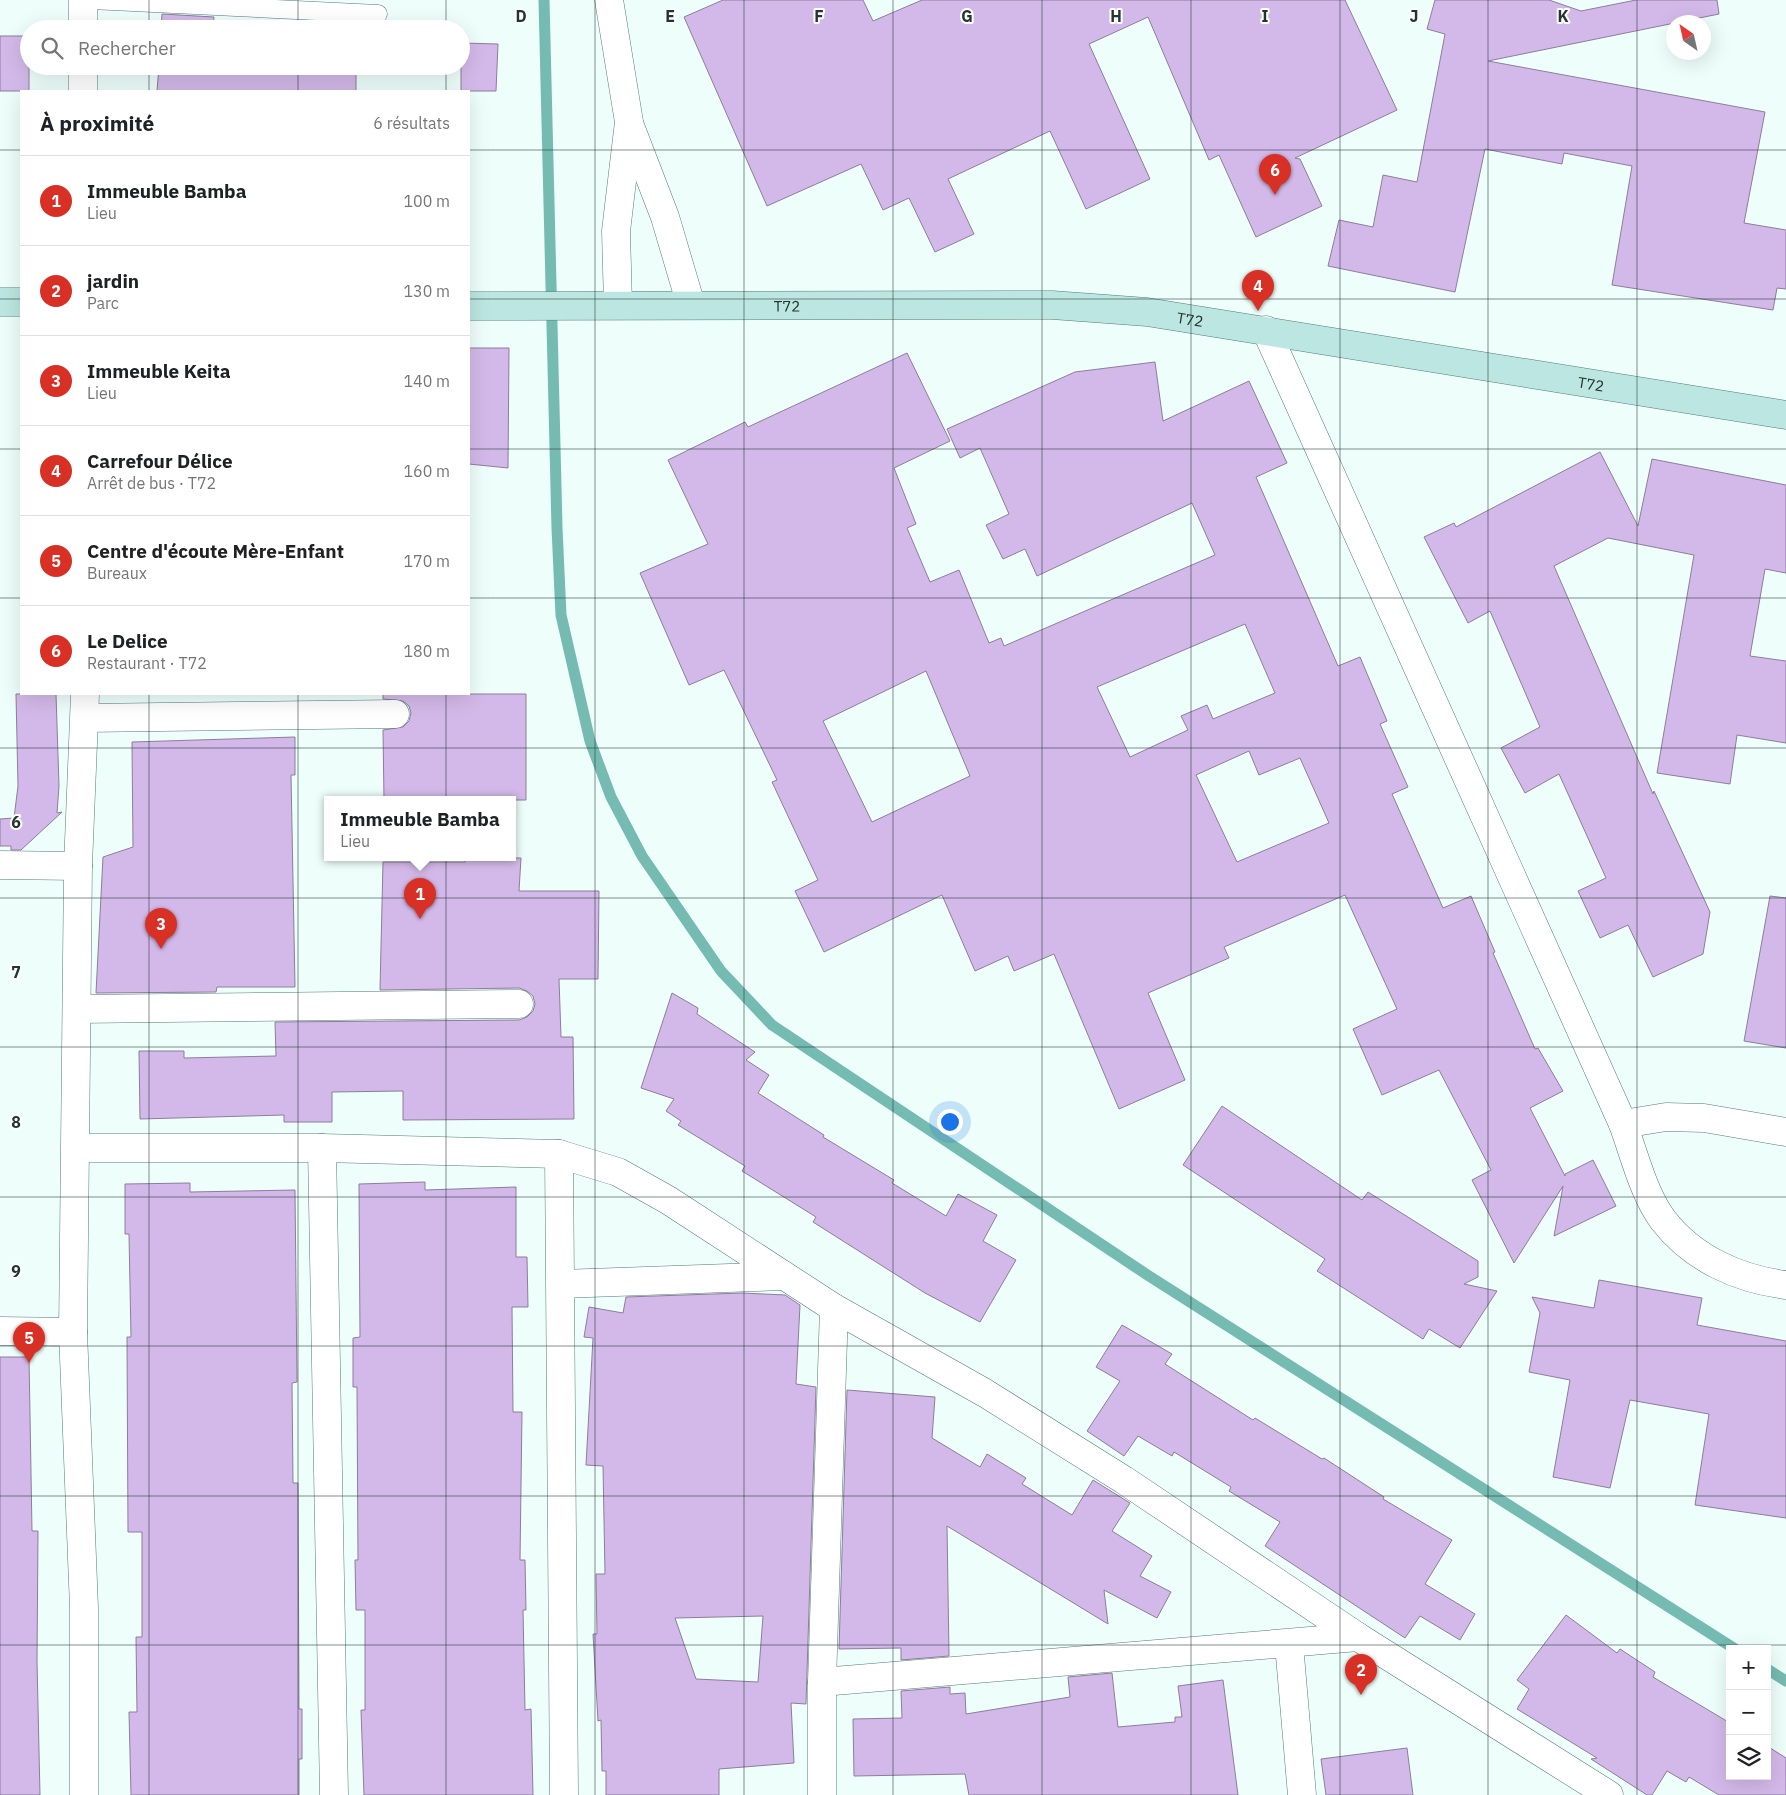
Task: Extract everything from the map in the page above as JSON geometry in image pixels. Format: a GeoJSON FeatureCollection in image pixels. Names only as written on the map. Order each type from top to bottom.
{"type":"FeatureCollection","features":[{"type":"Feature","properties":{"kind":"street"},"geometry":{"type":"LineString","coordinates":[[83,0],[83,20]]}},
{"type":"Feature","properties":{"kind":"street"},"geometry":{"type":"LineString","coordinates":[[609,0],[629,122],[665,217],[691,305]]}},
{"type":"Feature","properties":{"kind":"street"},"geometry":{"type":"LineString","coordinates":[[83,75],[83,90]]}},
{"type":"Feature","properties":{"kind":"street"},"geometry":{"type":"LineString","coordinates":[[618,305],[616,231],[629,122]]}},
{"type":"Feature","properties":{"kind":"street"},"geometry":{"type":"LineString","coordinates":[[0,302],[20,302]]}},
{"type":"Feature","properties":{"kind":"street","name":"T72"},"geometry":{"type":"LineString","coordinates":[[470,306],[1052,305],[1148,312],[1786,415]]}},
{"type":"Feature","properties":{"kind":"street"},"geometry":{"type":"LineString","coordinates":[[1266,330],[1623,1124],[1643,1180],[1662,1220],[1685,1244],[1724,1269],[1757,1282],[1786,1285]]}},
{"type":"Feature","properties":{"kind":"street"},"geometry":{"type":"LineString","coordinates":[[84,1795],[84,1608],[73,1332],[78,866],[85,706],[395,714]]}},
{"type":"Feature","properties":{"kind":"street"},"geometry":{"type":"LineString","coordinates":[[0,865],[78,866]]}},
{"type":"Feature","properties":{"kind":"street"},"geometry":{"type":"LineString","coordinates":[[77,1009],[519,1004]]}},
{"type":"Feature","properties":{"kind":"street"},"geometry":{"type":"LineString","coordinates":[[1623,1124],[1666,1117],[1704,1118],[1786,1132]]}},
{"type":"Feature","properties":{"kind":"street"},"geometry":{"type":"LineString","coordinates":[[76,1148],[322,1148],[559,1154],[626,1177],[668,1200],[834,1308],[985,1393],[1124,1480],[1582,1787],[1609,1795]]}},
{"type":"Feature","properties":{"kind":"street"},"geometry":{"type":"LineString","coordinates":[[322,1148],[334,1795]]}},
{"type":"Feature","properties":{"kind":"street"},"geometry":{"type":"LineString","coordinates":[[559,1154],[564,1795]]}},
{"type":"Feature","properties":{"kind":"street"},"geometry":{"type":"LineString","coordinates":[[561,1284],[784,1276]]}},
{"type":"Feature","properties":{"kind":"street"},"geometry":{"type":"LineString","coordinates":[[822,1795],[822,1682],[834,1308]]}},
{"type":"Feature","properties":{"kind":"street"},"geometry":{"type":"LineString","coordinates":[[0,1330],[73,1332]]}},
{"type":"Feature","properties":{"kind":"street"},"geometry":{"type":"LineString","coordinates":[[822,1682],[1358,1637]]}},
{"type":"Feature","properties":{"kind":"street"},"geometry":{"type":"LineString","coordinates":[[1289,1644],[1302,1795]]}},
{"type":"Feature","properties":{"kind":"lane"},"geometry":{"type":"LineString","coordinates":[[91,0],[378,14]]}},
{"type":"Feature","properties":{"kind":"building"},"geometry":{"type":"Polygon","coordinates":[[[723,0],[863,0],[873,21],[922,0],[1345,0],[1397,110],[1295,158],[1300,159],[1322,206],[1256,237],[1219,155],[1209,160],[1148,17],[1089,44],[1150,179],[1086,209],[1050,131],[948,179],[974,234],[935,252],[909,198],[883,210],[861,164],[767,206],[684,17],[723,0]]]}},
{"type":"Feature","properties":{"kind":"building"},"geometry":{"type":"Polygon","coordinates":[[[1435,0],[1549,0],[1581,11],[1636,0],[1717,0],[1719,14],[1666,15],[1666,25],[1488,61],[1765,112],[1744,223],[1786,230],[1786,289],[1777,288],[1773,310],[1612,285],[1632,166],[1564,153],[1562,164],[1485,149],[1455,292],[1328,266],[1339,220],[1373,227],[1383,175],[1417,182],[1445,34],[1427,29],[1435,0]]]}},
{"type":"Feature","properties":{"kind":"building"},"geometry":{"type":"Polygon","coordinates":[[[162,14],[214,17],[214,20],[162,20],[162,14]]]}},
{"type":"Feature","properties":{"kind":"building"},"geometry":{"type":"Polygon","coordinates":[[[0,36],[20,36],[20,75],[29,75],[29,90],[0,91],[0,36]]]}},
{"type":"Feature","properties":{"kind":"building"},"geometry":{"type":"Polygon","coordinates":[[[470,43],[498,44],[496,91],[461,90],[461,75],[470,75],[470,43]]]}},
{"type":"Feature","properties":{"kind":"building"},"geometry":{"type":"Polygon","coordinates":[[[158,75],[356,75],[356,90],[157,90],[158,75]]]}},
{"type":"Feature","properties":{"kind":"building"},"geometry":{"type":"Polygon","coordinates":[[[470,348],[509,348],[508,468],[470,464],[470,348]]]}},
{"type":"Feature","properties":{"kind":"building"},"geometry":{"type":"Polygon","coordinates":[[[907,353],[950,441],[894,468],[916,524],[907,528],[930,582],[959,570],[989,643],[1001,638],[1004,646],[1215,555],[1192,503],[1037,576],[1025,549],[1003,559],[986,525],[1009,514],[980,448],[960,458],[947,429],[1075,372],[1155,362],[1163,421],[1249,381],[1287,463],[1256,477],[1338,666],[1360,657],[1387,721],[1380,724],[1408,787],[1392,794],[1443,908],[1471,896],[1495,952],[1493,953],[1535,1049],[1538,1048],[1563,1091],[1530,1108],[1565,1176],[1565,1174],[1593,1160],[1616,1206],[1554,1236],[1563,1186],[1514,1263],[1472,1180],[1491,1170],[1439,1070],[1382,1095],[1353,1029],[1397,1009],[1345,895],[1224,947],[1229,958],[1148,993],[1185,1080],[1119,1109],[1054,954],[1014,971],[1008,956],[975,971],[942,895],[824,952],[795,891],[818,880],[772,782],[777,780],[724,670],[689,685],[640,573],[708,544],[668,460],[745,422],[748,427],[907,353]],[[1245,624],[1097,687],[1130,757],[1188,730],[1181,716],[1207,705],[1213,719],[1275,693],[1245,624]],[[926,671],[823,721],[872,822],[970,776],[926,671]],[[1249,751],[1196,775],[1237,862],[1329,823],[1300,758],[1259,775],[1249,751]]]}},
{"type":"Feature","properties":{"kind":"building"},"geometry":{"type":"Polygon","coordinates":[[[1600,452],[1638,526],[1652,459],[1786,485],[1786,573],[1765,569],[1750,656],[1786,661],[1786,743],[1737,735],[1730,784],[1657,773],[1694,555],[1608,538],[1554,566],[1653,794],[1654,791],[1710,912],[1703,954],[1653,977],[1628,925],[1600,938],[1578,891],[1606,878],[1559,774],[1525,793],[1501,748],[1540,727],[1490,611],[1468,623],[1424,537],[1454,523],[1456,527],[1600,452]]]}},
{"type":"Feature","properties":{"kind":"building"},"geometry":{"type":"Polygon","coordinates":[[[16,694],[56,695],[59,786],[57,813],[62,812],[21,850],[11,850],[11,846],[0,846],[0,819],[14,818],[18,786],[16,694]]]}},
{"type":"Feature","properties":{"kind":"building"},"geometry":{"type":"Polygon","coordinates":[[[526,694],[526,800],[516,800],[516,796],[384,796],[383,730],[403,727],[409,721],[411,713],[409,706],[403,701],[383,699],[383,695],[526,694]]]}},
{"type":"Feature","properties":{"kind":"building"},"geometry":{"type":"Polygon","coordinates":[[[295,737],[295,775],[291,775],[295,987],[217,987],[216,992],[96,993],[103,857],[133,847],[132,742],[295,737]]]}},
{"type":"Feature","properties":{"kind":"building"},"geometry":{"type":"Polygon","coordinates":[[[516,858],[521,858],[519,891],[599,891],[598,979],[559,979],[561,1037],[573,1037],[574,1119],[403,1120],[403,1091],[332,1092],[332,1122],[284,1122],[284,1115],[140,1119],[139,1051],[184,1051],[184,1058],[276,1056],[275,1022],[519,1020],[527,1017],[533,1011],[535,1004],[533,996],[519,988],[380,990],[383,862],[516,861],[516,858]]]}},
{"type":"Feature","properties":{"kind":"building"},"geometry":{"type":"Polygon","coordinates":[[[1770,896],[1786,898],[1786,1048],[1744,1041],[1770,896]]]}},
{"type":"Feature","properties":{"kind":"building"},"geometry":{"type":"Polygon","coordinates":[[[672,993],[698,1008],[697,1014],[755,1052],[746,1060],[769,1075],[758,1093],[824,1135],[823,1137],[894,1180],[892,1183],[946,1216],[958,1194],[997,1215],[983,1241],[1016,1260],[980,1322],[925,1293],[813,1222],[816,1217],[742,1171],[745,1166],[678,1125],[681,1121],[666,1111],[674,1099],[641,1088],[672,993]]]}},
{"type":"Feature","properties":{"kind":"building"},"geometry":{"type":"Polygon","coordinates":[[[1222,1106],[1362,1200],[1368,1192],[1478,1261],[1478,1277],[1464,1284],[1497,1291],[1460,1348],[1429,1329],[1423,1339],[1317,1271],[1325,1259],[1183,1165],[1222,1106]]]}},
{"type":"Feature","properties":{"kind":"building"},"geometry":{"type":"Polygon","coordinates":[[[425,1182],[425,1190],[516,1187],[516,1257],[527,1257],[528,1307],[512,1307],[513,1412],[522,1412],[520,1560],[525,1560],[526,1610],[523,1610],[525,1710],[531,1709],[533,1795],[364,1795],[361,1710],[365,1710],[365,1610],[356,1610],[355,1560],[358,1560],[357,1387],[353,1387],[353,1338],[360,1337],[359,1184],[425,1182]]]}},
{"type":"Feature","properties":{"kind":"building"},"geometry":{"type":"Polygon","coordinates":[[[190,1183],[190,1192],[295,1190],[297,1382],[292,1383],[293,1483],[298,1483],[299,1709],[302,1709],[302,1759],[299,1759],[299,1795],[131,1795],[129,1712],[137,1712],[136,1637],[142,1637],[142,1532],[128,1532],[127,1337],[131,1337],[129,1234],[125,1234],[125,1184],[190,1183]]]}},
{"type":"Feature","properties":{"kind":"building"},"geometry":{"type":"Polygon","coordinates":[[[1599,1280],[1702,1298],[1697,1325],[1786,1341],[1786,1518],[1695,1505],[1709,1414],[1630,1400],[1610,1488],[1553,1477],[1570,1380],[1529,1372],[1540,1313],[1532,1297],[1594,1308],[1599,1280]]]}},
{"type":"Feature","properties":{"kind":"building"},"geometry":{"type":"Polygon","coordinates":[[[742,1293],[785,1295],[800,1305],[796,1384],[816,1387],[806,1704],[791,1703],[794,1763],[719,1769],[719,1795],[606,1795],[606,1771],[602,1771],[601,1720],[598,1721],[593,1634],[597,1634],[596,1574],[605,1574],[603,1466],[586,1465],[593,1338],[584,1337],[589,1307],[623,1313],[626,1297],[742,1293]],[[763,1616],[675,1618],[696,1679],[758,1682],[763,1616]]]}},
{"type":"Feature","properties":{"kind":"building"},"geometry":{"type":"Polygon","coordinates":[[[1122,1325],[1172,1354],[1165,1364],[1253,1420],[1255,1418],[1322,1459],[1324,1458],[1384,1497],[1383,1499],[1452,1540],[1425,1584],[1475,1614],[1460,1640],[1420,1616],[1405,1638],[1265,1546],[1280,1522],[1229,1491],[1231,1487],[1174,1452],[1172,1456],[1138,1436],[1124,1456],[1087,1431],[1120,1381],[1096,1367],[1122,1325]]]}},
{"type":"Feature","properties":{"kind":"building"},"geometry":{"type":"Polygon","coordinates":[[[0,1357],[29,1357],[32,1531],[38,1531],[37,1661],[40,1795],[0,1795],[0,1357]]]}},
{"type":"Feature","properties":{"kind":"building"},"geometry":{"type":"Polygon","coordinates":[[[847,1390],[935,1397],[932,1438],[980,1467],[987,1454],[1026,1478],[1022,1484],[1072,1515],[1093,1480],[1130,1503],[1112,1531],[1152,1556],[1140,1576],[1171,1592],[1157,1618],[1104,1590],[1108,1624],[947,1526],[949,1656],[901,1660],[901,1648],[839,1649],[847,1390]]]}},
{"type":"Feature","properties":{"kind":"building"},"geometry":{"type":"Polygon","coordinates":[[[1566,1615],[1617,1653],[1620,1649],[1655,1672],[1653,1677],[1726,1721],[1726,1780],[1771,1780],[1771,1749],[1786,1758],[1786,1795],[1719,1795],[1689,1777],[1686,1782],[1667,1771],[1652,1795],[1647,1795],[1591,1759],[1597,1758],[1517,1709],[1529,1689],[1517,1680],[1566,1615]]]}},
{"type":"Feature","properties":{"kind":"building"},"geometry":{"type":"Polygon","coordinates":[[[1112,1673],[1118,1727],[1175,1722],[1175,1717],[1182,1717],[1178,1686],[1223,1680],[1238,1795],[969,1795],[965,1774],[854,1776],[853,1719],[902,1718],[901,1691],[950,1687],[950,1694],[965,1693],[966,1714],[1070,1697],[1068,1677],[1112,1673]]]}},
{"type":"Feature","properties":{"kind":"building"},"geometry":{"type":"Polygon","coordinates":[[[1407,1748],[1413,1795],[1326,1795],[1321,1759],[1407,1748]]]}},
{"type":"Feature","properties":{"kind":"waterway"},"geometry":{"type":"LineString","coordinates":[[544,0],[557,528],[561,615],[590,741],[611,797],[642,856],[721,971],[772,1025],[1149,1276],[1729,1645]]}},
{"type":"Feature","properties":{"kind":"waterway"},"geometry":{"type":"LineString","coordinates":[[1771,1672],[1786,1681]]}},
{"type":"Feature","properties":{"kind":"place","name":"Le Delice"},"geometry":{"type":"Point","coordinates":[1275,195]}},
{"type":"Feature","properties":{"kind":"place","name":"Carrefour Délice"},"geometry":{"type":"Point","coordinates":[1258,311]}},
{"type":"Feature","properties":{"kind":"place","name":"Immeuble Bamba"},"geometry":{"type":"Point","coordinates":[420,919]}},
{"type":"Feature","properties":{"kind":"place","name":"Immeuble Keita"},"geometry":{"type":"Point","coordinates":[161,949]}},
{"type":"Feature","properties":{"kind":"place","name":"Centre d'écoute Mère-Enfant"},"geometry":{"type":"Point","coordinates":[29,1363]}},
{"type":"Feature","properties":{"kind":"place","name":"jardin"},"geometry":{"type":"Point","coordinates":[1361,1695]}}]}
